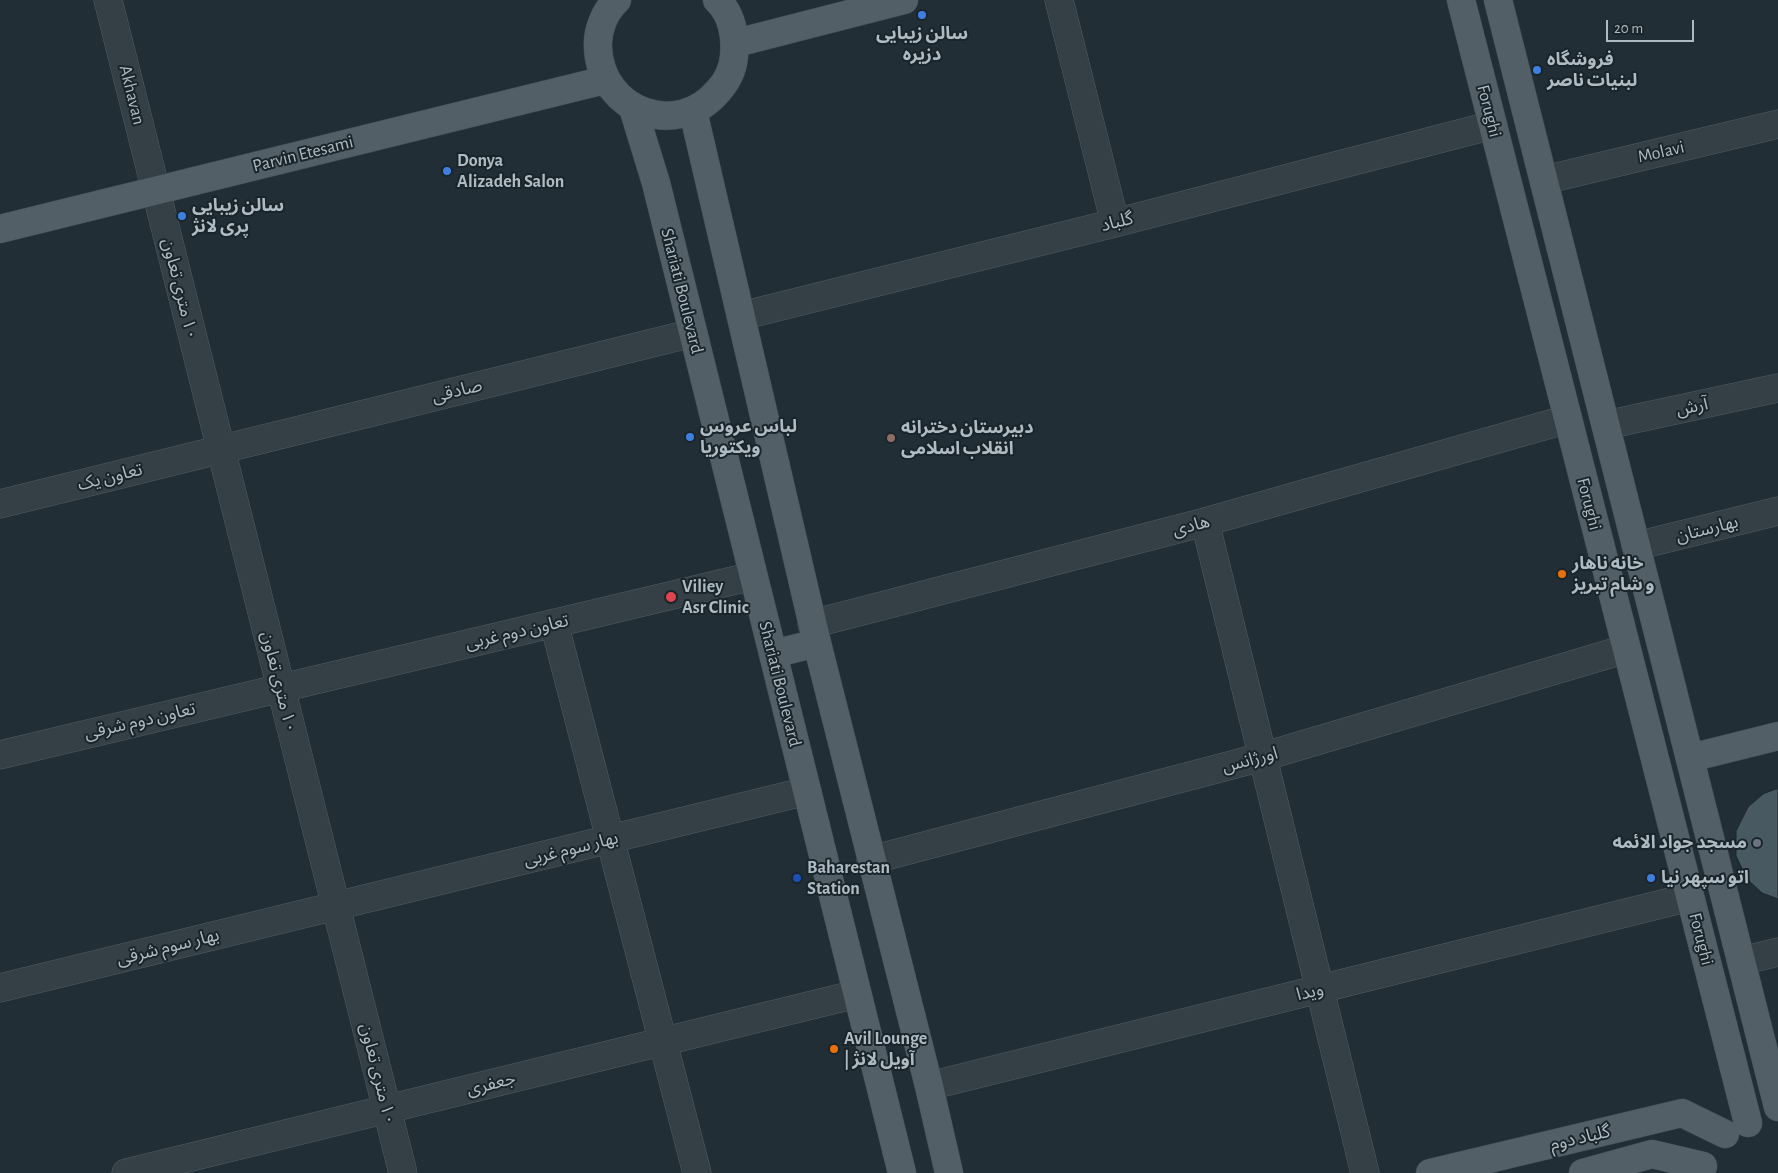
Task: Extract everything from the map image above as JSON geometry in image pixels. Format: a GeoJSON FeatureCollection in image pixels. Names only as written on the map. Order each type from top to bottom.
{"type":"FeatureCollection","features":[{"type":"Feature","properties":{"kind":"main road"},"geometry":{"type":"LineString","coordinates":[[614,1],[602,21],[598,41],[598,61],[606,80],[618,96],[633,108],[652,115],[672,116],[693,111],[711,100],[725,84],[734,64],[736,43],[731,22],[717,0]]}},
{"type":"Feature","properties":{"kind":"main road"},"geometry":{"type":"LineString","coordinates":[[736,43],[904,0]]}},
{"type":"Feature","properties":{"kind":"main road","name":"Forughi"},"geometry":{"type":"LineString","coordinates":[[1461,0],[1690,897],[1736,1129]]}},
{"type":"Feature","properties":{"kind":"main road","name":"Forughi"},"geometry":{"type":"LineString","coordinates":[[1498,0],[1778,1108]]}},
{"type":"Feature","properties":{"kind":"main road","name":"Parvin Etesami"},"geometry":{"type":"LineString","coordinates":[[0,229],[606,80]]}},
{"type":"Feature","properties":{"kind":"main road","name":"Shariati Boulevard"},"geometry":{"type":"LineString","coordinates":[[633,108],[656,183],[902,1173]]}},
{"type":"Feature","properties":{"kind":"main road"},"geometry":{"type":"LineString","coordinates":[[693,111],[815,633],[929,1086],[949,1173]]}},
{"type":"Feature","properties":{"kind":"main road"},"geometry":{"type":"LineString","coordinates":[[773,654],[815,633]]}},
{"type":"Feature","properties":{"kind":"main road"},"geometry":{"type":"LineString","coordinates":[[1690,758],[1778,736]]}},
{"type":"Feature","properties":{"kind":"main road"},"geometry":{"type":"LineString","coordinates":[[1702,1169],[1736,1129],[1778,1108]]}},
{"type":"Feature","properties":{"kind":"main road","name":"گلباد دوم"},"geometry":{"type":"LineString","coordinates":[[1430,1173],[1682,1113],[1736,1129]]}},
{"type":"Feature","properties":{"kind":"main road","name":"گلباد دوم"},"geometry":{"type":"LineString","coordinates":[[1583,1173],[1652,1154],[1702,1169]]}},
{"type":"Feature","properties":{"kind":"street","name":"Akhavan"},"geometry":{"type":"LineString","coordinates":[[108,0],[156,190]]}},
{"type":"Feature","properties":{"kind":"street"},"geometry":{"type":"LineString","coordinates":[[1059,0],[1115,223]]}},
{"type":"Feature","properties":{"kind":"street","name":"Molavi"},"geometry":{"type":"LineString","coordinates":[[1544,180],[1778,124]]}},
{"type":"Feature","properties":{"kind":"street","name":"گلباد"},"geometry":{"type":"LineString","coordinates":[[741,316],[1115,223],[1492,125]]}},
{"type":"Feature","properties":{"kind":"street","name":"١٠ متری تعاون"},"geometry":{"type":"LineString","coordinates":[[156,190],[403,1173]]}},
{"type":"Feature","properties":{"kind":"street","name":"صادقی"},"geometry":{"type":"LineString","coordinates":[[221,449],[693,332]]}},
{"type":"Feature","properties":{"kind":"street","name":"آرش"},"geometry":{"type":"LineString","coordinates":[[1606,425],[1778,388]]}},
{"type":"Feature","properties":{"kind":"street","name":"هادی"},"geometry":{"type":"LineString","coordinates":[[815,633],[1568,419]]}},
{"type":"Feature","properties":{"kind":"street","name":"تعاون یک"},"geometry":{"type":"LineString","coordinates":[[0,504],[221,449]]}},
{"type":"Feature","properties":{"kind":"street","name":"بهارستان"},"geometry":{"type":"LineString","coordinates":[[1636,546],[1778,511]]}},
{"type":"Feature","properties":{"kind":"street"},"geometry":{"type":"LineString","coordinates":[[1205,522],[1365,1173]]}},
{"type":"Feature","properties":{"kind":"street","name":"تعاون دوم غربی"},"geometry":{"type":"LineString","coordinates":[[281,688],[753,576]]}},
{"type":"Feature","properties":{"kind":"street"},"geometry":{"type":"LineString","coordinates":[[554,623],[698,1173]]}},
{"type":"Feature","properties":{"kind":"street","name":"اورژانس"},"geometry":{"type":"LineString","coordinates":[[871,860],[1262,757],[1626,649]]}},
{"type":"Feature","properties":{"kind":"street","name":"تعاون دوم شرقی"},"geometry":{"type":"LineString","coordinates":[[0,755],[281,688]]}},
{"type":"Feature","properties":{"kind":"street","name":"بهار سوم غربی"},"geometry":{"type":"LineString","coordinates":[[336,906],[807,791]]}},
{"type":"Feature","properties":{"kind":"street","name":"ویدا"},"geometry":{"type":"LineString","coordinates":[[929,1086],[1690,897]]}},
{"type":"Feature","properties":{"kind":"street","name":"بهار سوم شرقی"},"geometry":{"type":"LineString","coordinates":[[0,988],[336,906]]}},
{"type":"Feature","properties":{"kind":"street"},"geometry":{"type":"LineString","coordinates":[[1741,961],[1778,952]]}},
{"type":"Feature","properties":{"kind":"street","name":"جعفری"},"geometry":{"type":"LineString","coordinates":[[126,1173],[857,994]]}},
{"type":"Feature","properties":{"kind":"building","name":"مسجد جواد الائمه"},"geometry":{"type":"Polygon","coordinates":[[[1778,789],[1778,899],[1762,893],[1747,879],[1736,856],[1736,831],[1748,807],[1763,794],[1778,789]]]}},
{"type":"Feature","properties":{"kind":"place","name":"سالن زیبایی دزیره"},"geometry":{"type":"Point","coordinates":[922,15]}},
{"type":"Feature","properties":{"kind":"place","name":"فروشگاه لبنیات ناصر"},"geometry":{"type":"Point","coordinates":[1537,70]}},
{"type":"Feature","properties":{"kind":"place","name":"Donya Alizadeh Salon"},"geometry":{"type":"Point","coordinates":[447,171]}},
{"type":"Feature","properties":{"kind":"place","name":"سالن زیبایی پری لانژ"},"geometry":{"type":"Point","coordinates":[182,216]}},
{"type":"Feature","properties":{"kind":"place","name":"لباس عروس ويكتوريا"},"geometry":{"type":"Point","coordinates":[690,437]}},
{"type":"Feature","properties":{"kind":"place","name":"دبیرستان دخترانه انقلاب اسلامی"},"geometry":{"type":"Point","coordinates":[891,438]}},
{"type":"Feature","properties":{"kind":"place","name":"خانه ناهار و شام تبریز"},"geometry":{"type":"Point","coordinates":[1562,574]}},
{"type":"Feature","properties":{"kind":"place","name":"Viliey Asr Clinic"},"geometry":{"type":"Point","coordinates":[671,597]}},
{"type":"Feature","properties":{"kind":"place","name":"مسجد جواد الائمه"},"geometry":{"type":"Point","coordinates":[1757,843]}},
{"type":"Feature","properties":{"kind":"place","name":"Baharestan Station"},"geometry":{"type":"Point","coordinates":[797,878]}},
{"type":"Feature","properties":{"kind":"place","name":"اتو سپهر نیا"},"geometry":{"type":"Point","coordinates":[1651,878]}},
{"type":"Feature","properties":{"kind":"place","name":"Avil Lounge | آویل لانژ"},"geometry":{"type":"Point","coordinates":[834,1049]}}]}
